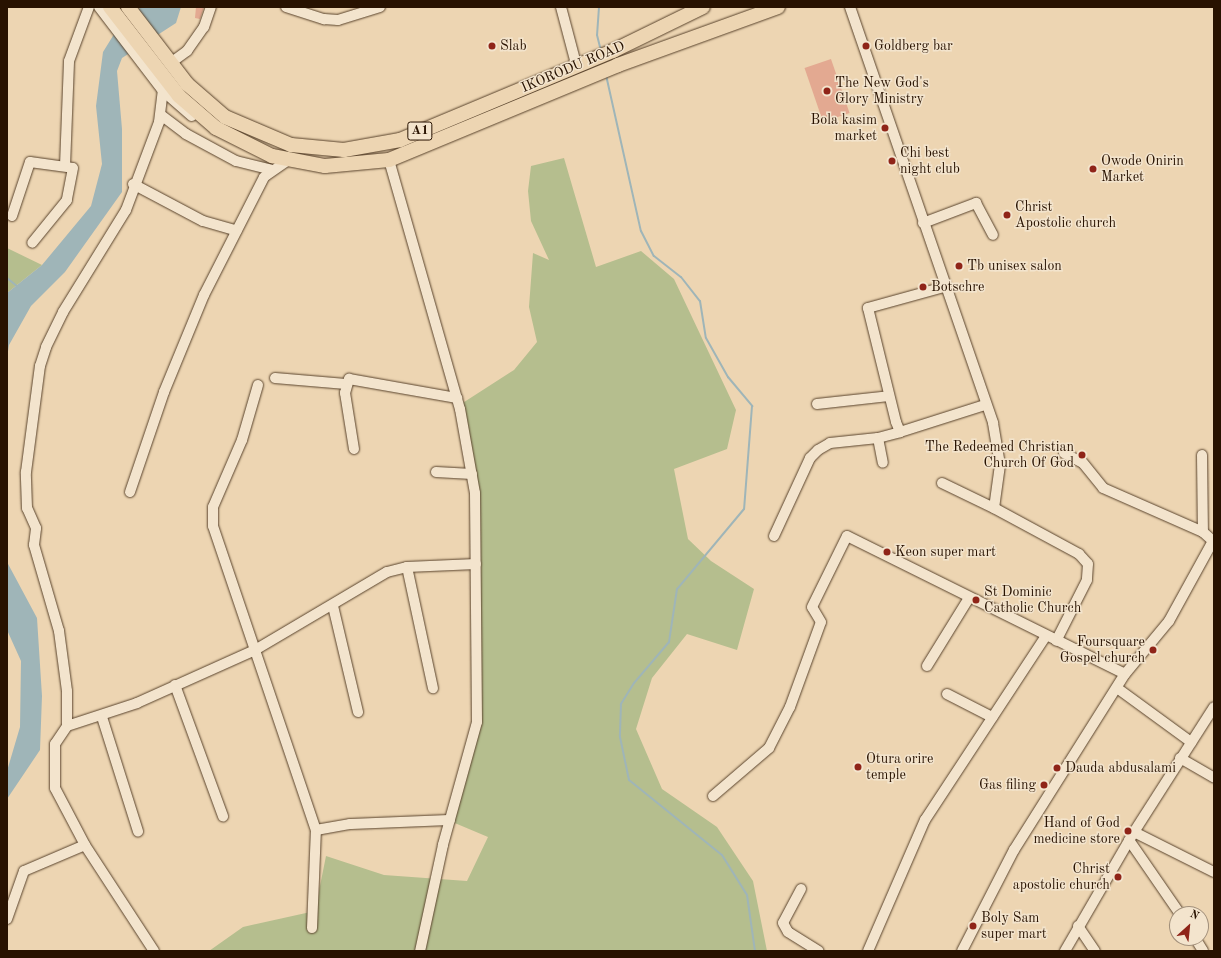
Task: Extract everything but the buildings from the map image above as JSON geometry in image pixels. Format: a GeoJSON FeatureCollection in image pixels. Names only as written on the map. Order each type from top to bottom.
{"type":"FeatureCollection","features":[{"type":"Feature","properties":{"kind":"highway","name":"IKORODU ROAD"},"geometry":{"type":"LineString","coordinates":[[128,7],[153,53],[194,112],[257,151],[288,160],[325,166],[389,160],[445,139],[709,32],[778,7]]}},
{"type":"Feature","properties":{"kind":"highway","name":"IKORODU ROAD"},"geometry":{"type":"LineString","coordinates":[[612,47],[696,7]]}},
{"type":"Feature","properties":{"kind":"highway","name":"IKORODU ROAD"},"geometry":{"type":"LineString","coordinates":[[111,13],[208,103],[244,127],[291,144],[344,150],[400,140],[702,7]]}},
{"type":"Feature","properties":{"kind":"street"},"geometry":{"type":"LineString","coordinates":[[65,166],[69,61],[89,7]]}},
{"type":"Feature","properties":{"kind":"street","name":"IKORODU ROAD"},"geometry":{"type":"LineString","coordinates":[[99,7],[111,13]]}},
{"type":"Feature","properties":{"kind":"street","name":"IKORODU ROAD"},"geometry":{"type":"LineString","coordinates":[[136,7],[153,53],[163,91],[214,132],[257,151]]}},
{"type":"Feature","properties":{"kind":"street"},"geometry":{"type":"LineString","coordinates":[[176,59],[187,51],[204,27],[211,7]]}},
{"type":"Feature","properties":{"kind":"street"},"geometry":{"type":"LineString","coordinates":[[286,7],[331,20],[380,7]]}},
{"type":"Feature","properties":{"kind":"street"},"geometry":{"type":"LineString","coordinates":[[561,7],[583,59]]}},
{"type":"Feature","properties":{"kind":"street"},"geometry":{"type":"LineString","coordinates":[[850,7],[944,287],[985,405],[993,423],[1000,465],[994,508]]}},
{"type":"Feature","properties":{"kind":"street","name":"IKORODU ROAD"},"geometry":{"type":"LineString","coordinates":[[153,53],[176,59],[207,98],[244,127]]}},
{"type":"Feature","properties":{"kind":"street"},"geometry":{"type":"LineString","coordinates":[[67,726],[59,631],[35,551],[34,521],[27,508],[26,466],[40,366],[46,347],[63,312],[117,228],[161,115],[163,91]]}},
{"type":"Feature","properties":{"kind":"street"},"geometry":{"type":"LineString","coordinates":[[161,115],[186,134],[236,161],[271,170]]}},
{"type":"Feature","properties":{"kind":"street"},"geometry":{"type":"LineString","coordinates":[[130,492],[185,341],[237,231],[264,177],[271,170],[288,160]]}},
{"type":"Feature","properties":{"kind":"street"},"geometry":{"type":"LineString","coordinates":[[389,160],[456,398],[472,474],[476,564],[478,722],[450,820],[420,951]]}},
{"type":"Feature","properties":{"kind":"street"},"geometry":{"type":"LineString","coordinates":[[12,216],[28,164],[65,166],[74,170],[67,200],[32,244]]}},
{"type":"Feature","properties":{"kind":"street"},"geometry":{"type":"LineString","coordinates":[[134,184],[203,221],[237,231]]}},
{"type":"Feature","properties":{"kind":"street"},"geometry":{"type":"LineString","coordinates":[[923,223],[976,203],[993,235]]}},
{"type":"Feature","properties":{"kind":"street"},"geometry":{"type":"LineString","coordinates":[[900,432],[889,396],[868,308],[944,287]]}},
{"type":"Feature","properties":{"kind":"street"},"geometry":{"type":"LineString","coordinates":[[275,378],[346,384]]}},
{"type":"Feature","properties":{"kind":"street"},"geometry":{"type":"LineString","coordinates":[[354,449],[346,384],[350,379],[357,378],[456,398]]}},
{"type":"Feature","properties":{"kind":"street"},"geometry":{"type":"LineString","coordinates":[[258,385],[242,440],[212,514],[217,541],[316,830],[312,928]]}},
{"type":"Feature","properties":{"kind":"street"},"geometry":{"type":"LineString","coordinates":[[817,404],[889,396]]}},
{"type":"Feature","properties":{"kind":"street"},"geometry":{"type":"LineString","coordinates":[[774,536],[810,458],[818,450],[830,443],[878,438],[985,405]]}},
{"type":"Feature","properties":{"kind":"street"},"geometry":{"type":"LineString","coordinates":[[878,438],[883,463]]}},
{"type":"Feature","properties":{"kind":"street"},"geometry":{"type":"LineString","coordinates":[[962,951],[1014,850],[1125,674],[1169,621],[1214,542],[1203,532],[1103,488],[1083,463],[1064,453]]}},
{"type":"Feature","properties":{"kind":"street"},"geometry":{"type":"LineString","coordinates":[[1202,456],[1203,532]]}},
{"type":"Feature","properties":{"kind":"street"},"geometry":{"type":"LineString","coordinates":[[436,472],[472,474]]}},
{"type":"Feature","properties":{"kind":"street"},"geometry":{"type":"LineString","coordinates":[[942,483],[994,508],[1079,554],[1088,564],[1087,580],[1056,642]]}},
{"type":"Feature","properties":{"kind":"street"},"geometry":{"type":"LineString","coordinates":[[713,796],[769,748],[783,721],[822,622],[812,607],[847,536],[1056,642],[1125,674]]}},
{"type":"Feature","properties":{"kind":"street"},"geometry":{"type":"LineString","coordinates":[[154,951],[85,845],[58,796],[53,779],[57,738],[67,726],[102,717],[255,650],[333,606],[387,572],[407,567],[476,564]]}},
{"type":"Feature","properties":{"kind":"street"},"geometry":{"type":"LineString","coordinates":[[407,567],[433,688]]}},
{"type":"Feature","properties":{"kind":"street"},"geometry":{"type":"LineString","coordinates":[[927,666],[969,598]]}},
{"type":"Feature","properties":{"kind":"street"},"geometry":{"type":"LineString","coordinates":[[333,606],[358,712]]}},
{"type":"Feature","properties":{"kind":"street"},"geometry":{"type":"LineString","coordinates":[[868,951],[925,820],[1046,636]]}},
{"type":"Feature","properties":{"kind":"street"},"geometry":{"type":"LineString","coordinates":[[175,685],[223,816]]}},
{"type":"Feature","properties":{"kind":"street"},"geometry":{"type":"LineString","coordinates":[[1117,688],[1191,742]]}},
{"type":"Feature","properties":{"kind":"street"},"geometry":{"type":"LineString","coordinates":[[947,694],[992,717]]}},
{"type":"Feature","properties":{"kind":"street"},"geometry":{"type":"LineString","coordinates":[[1065,951],[1131,836],[1214,706]]}},
{"type":"Feature","properties":{"kind":"street"},"geometry":{"type":"LineString","coordinates":[[102,717],[138,831]]}},
{"type":"Feature","properties":{"kind":"street"},"geometry":{"type":"LineString","coordinates":[[1180,758],[1214,778]]}},
{"type":"Feature","properties":{"kind":"street"},"geometry":{"type":"LineString","coordinates":[[316,830],[350,824],[450,820]]}},
{"type":"Feature","properties":{"kind":"street"},"geometry":{"type":"LineString","coordinates":[[1131,836],[1214,872]]}},
{"type":"Feature","properties":{"kind":"street"},"geometry":{"type":"LineString","coordinates":[[1131,836],[1175,906]]}},
{"type":"Feature","properties":{"kind":"street"},"geometry":{"type":"LineString","coordinates":[[7,919],[24,871],[85,845]]}},
{"type":"Feature","properties":{"kind":"street"},"geometry":{"type":"LineString","coordinates":[[801,889],[783,923],[788,932],[818,951]]}},
{"type":"Feature","properties":{"kind":"street"},"geometry":{"type":"LineString","coordinates":[[1078,926],[1095,951]]}},
{"type":"Feature","properties":{"kind":"green space"},"geometry":{"type":"Polygon","coordinates":[[[564,158],[596,267],[641,251],[674,279],[736,410],[727,449],[674,469],[688,539],[711,561],[754,589],[737,650],[687,634],[652,678],[636,729],[662,789],[717,827],[753,881],[767,951],[209,951],[243,927],[315,911],[326,856],[384,875],[467,881],[488,837],[450,821],[473,722],[473,482],[458,406],[514,370],[537,342],[529,307],[533,253],[549,260],[531,221],[528,191],[531,166],[564,158]]]}},
{"type":"Feature","properties":{"kind":"green space"},"geometry":{"type":"Polygon","coordinates":[[[7,248],[42,265],[7,293],[7,248]]]}},
{"type":"Feature","properties":{"kind":"water"},"geometry":{"type":"Polygon","coordinates":[[[141,7],[181,7],[176,23],[122,58],[117,71],[122,129],[122,192],[65,272],[31,306],[9,345],[7,358],[7,293],[42,265],[91,206],[102,164],[96,106],[103,52],[116,31],[141,7]]]}},
{"type":"Feature","properties":{"kind":"water"},"geometry":{"type":"Polygon","coordinates":[[[7,562],[37,618],[42,696],[40,750],[7,799],[7,771],[20,727],[21,661],[7,630],[7,562]]]}},
{"type":"Feature","properties":{"kind":"waterway"},"geometry":{"type":"LineString","coordinates":[[599,7],[597,35],[601,51]]}},
{"type":"Feature","properties":{"kind":"waterway"},"geometry":{"type":"LineString","coordinates":[[606,75],[641,231],[654,256],[681,277],[700,301],[706,338],[728,377],[752,406],[744,509],[677,589],[669,642],[634,683],[621,704],[620,737],[629,780],[722,855],[747,895],[755,951]]}},
{"type":"Feature","properties":{"kind":"waterway"},"geometry":{"type":"LineString","coordinates":[[7,278],[17,286]]}},
{"type":"Feature","properties":{"kind":"place","name":"Slab"},"geometry":{"type":"Point","coordinates":[492,46]}},
{"type":"Feature","properties":{"kind":"place","name":"Goldberg bar"},"geometry":{"type":"Point","coordinates":[866,46]}},
{"type":"Feature","properties":{"kind":"place","name":"The New God's Glory Ministry"},"geometry":{"type":"Point","coordinates":[827,91]}},
{"type":"Feature","properties":{"kind":"place","name":"Bola kasim market"},"geometry":{"type":"Point","coordinates":[885,128]}},
{"type":"Feature","properties":{"kind":"place","name":"Chi best night club"},"geometry":{"type":"Point","coordinates":[892,161]}},
{"type":"Feature","properties":{"kind":"place","name":"Owode Onirin Market"},"geometry":{"type":"Point","coordinates":[1093,169]}},
{"type":"Feature","properties":{"kind":"place","name":"Christ Apostolic church"},"geometry":{"type":"Point","coordinates":[1007,215]}},
{"type":"Feature","properties":{"kind":"place","name":"Tb unisex salon"},"geometry":{"type":"Point","coordinates":[959,266]}},
{"type":"Feature","properties":{"kind":"place","name":"Botschre"},"geometry":{"type":"Point","coordinates":[923,287]}},
{"type":"Feature","properties":{"kind":"place","name":"The Redeemed Christian Church Of God"},"geometry":{"type":"Point","coordinates":[1082,455]}},
{"type":"Feature","properties":{"kind":"place","name":"Keon super mart"},"geometry":{"type":"Point","coordinates":[887,552]}},
{"type":"Feature","properties":{"kind":"place","name":"St Dominic Catholic Church"},"geometry":{"type":"Point","coordinates":[976,600]}},
{"type":"Feature","properties":{"kind":"place","name":"Foursquare Gospel church"},"geometry":{"type":"Point","coordinates":[1153,650]}},
{"type":"Feature","properties":{"kind":"place","name":"Otura orire temple"},"geometry":{"type":"Point","coordinates":[858,767]}},
{"type":"Feature","properties":{"kind":"place","name":"Dauda abdusalami"},"geometry":{"type":"Point","coordinates":[1057,768]}},
{"type":"Feature","properties":{"kind":"place","name":"Gas filing"},"geometry":{"type":"Point","coordinates":[1044,785]}},
{"type":"Feature","properties":{"kind":"place","name":"Hand of God medicine store"},"geometry":{"type":"Point","coordinates":[1128,831]}},
{"type":"Feature","properties":{"kind":"place","name":"Christ apostolic church"},"geometry":{"type":"Point","coordinates":[1118,877]}},
{"type":"Feature","properties":{"kind":"place","name":"Boly Sam super mart"},"geometry":{"type":"Point","coordinates":[973,926]}}]}
